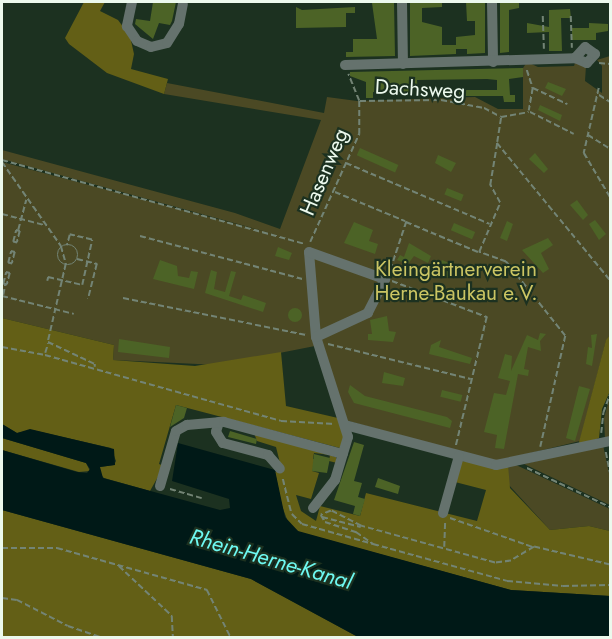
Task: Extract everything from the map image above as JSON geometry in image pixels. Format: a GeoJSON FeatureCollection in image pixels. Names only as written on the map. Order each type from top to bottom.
{"type":"FeatureCollection","features":[{"type":"Feature","properties":{"kind":"street"},"geometry":{"type":"LineString","coordinates":[[132,2],[128,19],[131,34],[151,47],[167,43],[179,24],[183,4]]}},
{"type":"Feature","properties":{"kind":"street"},"geometry":{"type":"LineString","coordinates":[[402,2],[403,64]]}},
{"type":"Feature","properties":{"kind":"street"},"geometry":{"type":"LineString","coordinates":[[492,2],[493,62]]}},
{"type":"Feature","properties":{"kind":"street"},"geometry":{"type":"LineString","coordinates":[[345,65],[574,58]]}},
{"type":"Feature","properties":{"kind":"street"},"geometry":{"type":"LineString","coordinates":[[313,508],[335,480],[348,437],[317,340],[309,252],[386,279],[368,313],[317,340]]}},
{"type":"Feature","properties":{"kind":"street"},"geometry":{"type":"LineString","coordinates":[[160,486],[176,431],[188,425],[219,422],[343,454]]}},
{"type":"Feature","properties":{"kind":"street"},"geometry":{"type":"LineString","coordinates":[[219,422],[216,432],[223,443],[268,455],[280,470]]}},
{"type":"Feature","properties":{"kind":"street"},"geometry":{"type":"LineString","coordinates":[[345,425],[457,452],[496,465],[610,441]]}},
{"type":"Feature","properties":{"kind":"street"},"geometry":{"type":"LineString","coordinates":[[443,513],[457,452]]}},
{"type":"Feature","properties":{"kind":"path"},"geometry":{"type":"LineString","coordinates":[[543,16],[544,59]]}},
{"type":"Feature","properties":{"kind":"path"},"geometry":{"type":"LineString","coordinates":[[571,16],[574,58]]}},
{"type":"Feature","properties":{"kind":"path"},"geometry":{"type":"LineString","coordinates":[[523,61],[533,88],[529,112]]}},
{"type":"Feature","properties":{"kind":"path"},"geometry":{"type":"LineString","coordinates":[[599,63],[610,64]]}},
{"type":"Feature","properties":{"kind":"path"},"geometry":{"type":"LineString","coordinates":[[345,65],[359,101]]}},
{"type":"Feature","properties":{"kind":"path"},"geometry":{"type":"LineString","coordinates":[[599,87],[584,153],[610,197]]}},
{"type":"Feature","properties":{"kind":"path"},"geometry":{"type":"LineString","coordinates":[[533,88],[568,105]]}},
{"type":"Feature","properties":{"kind":"path"},"geometry":{"type":"LineString","coordinates":[[599,95],[610,102]]}},
{"type":"Feature","properties":{"kind":"path","name":"Dachsweg"},"geometry":{"type":"LineString","coordinates":[[359,101],[441,100],[484,108],[501,117]]}},
{"type":"Feature","properties":{"kind":"path","name":"Hasenweg"},"geometry":{"type":"LineString","coordinates":[[2,161],[309,245],[359,134],[359,101]]}},
{"type":"Feature","properties":{"kind":"path"},"geometry":{"type":"LineString","coordinates":[[479,252],[500,203],[490,185],[501,117],[529,112],[574,134]]}},
{"type":"Feature","properties":{"kind":"path"},"geometry":{"type":"LineString","coordinates":[[588,135],[610,149]]}},
{"type":"Feature","properties":{"kind":"path"},"geometry":{"type":"LineString","coordinates":[[497,142],[610,280]]}},
{"type":"Feature","properties":{"kind":"path"},"geometry":{"type":"LineString","coordinates":[[2,161],[61,246],[66,264],[45,355]]}},
{"type":"Feature","properties":{"kind":"path"},"geometry":{"type":"LineString","coordinates":[[345,163],[491,224]]}},
{"type":"Feature","properties":{"kind":"path"},"geometry":{"type":"LineString","coordinates":[[333,191],[506,262],[565,336],[541,456]]}},
{"type":"Feature","properties":{"kind":"path"},"geometry":{"type":"LineString","coordinates":[[27,199],[2,296],[74,314]]}},
{"type":"Feature","properties":{"kind":"path"},"geometry":{"type":"LineString","coordinates":[[2,214],[46,225]]}},
{"type":"Feature","properties":{"kind":"path"},"geometry":{"type":"LineString","coordinates":[[406,222],[386,279],[487,317],[457,452]]}},
{"type":"Feature","properties":{"kind":"path"},"geometry":{"type":"LineString","coordinates":[[47,281],[48,277],[82,285],[92,240],[70,235],[67,246]]}},
{"type":"Feature","properties":{"kind":"path"},"geometry":{"type":"LineString","coordinates":[[141,236],[310,280]]}},
{"type":"Feature","properties":{"kind":"path"},"geometry":{"type":"LineString","coordinates":[[61,246],[78,249],[74,266],[57,262],[61,246]]}},
{"type":"Feature","properties":{"kind":"path"},"geometry":{"type":"LineString","coordinates":[[76,258],[97,264],[88,299]]}},
{"type":"Feature","properties":{"kind":"path"},"geometry":{"type":"LineString","coordinates":[[123,298],[339,344],[472,379]]}},
{"type":"Feature","properties":{"kind":"path"},"geometry":{"type":"LineString","coordinates":[[48,342],[95,364],[95,368]]}},
{"type":"Feature","properties":{"kind":"path"},"geometry":{"type":"LineString","coordinates":[[2,347],[95,368],[281,420],[345,425]]}},
{"type":"Feature","properties":{"kind":"path"},"geometry":{"type":"LineString","coordinates":[[519,461],[610,507]]}},
{"type":"Feature","properties":{"kind":"path"},"geometry":{"type":"LineString","coordinates":[[280,470],[290,508],[302,524],[507,581],[534,585],[610,585]]}},
{"type":"Feature","properties":{"kind":"path"},"geometry":{"type":"LineString","coordinates":[[160,486],[202,498]]}},
{"type":"Feature","properties":{"kind":"path"},"geometry":{"type":"LineString","coordinates":[[321,516],[324,511],[331,511],[361,526],[503,563],[534,547]]}},
{"type":"Feature","properties":{"kind":"path"},"geometry":{"type":"LineString","coordinates":[[321,516],[325,522],[356,532],[373,544]]}},
{"type":"Feature","properties":{"kind":"path"},"geometry":{"type":"LineString","coordinates":[[321,516],[361,529],[361,526]]}},
{"type":"Feature","properties":{"kind":"path"},"geometry":{"type":"LineString","coordinates":[[444,548],[444,516],[534,547],[610,565]]}},
{"type":"Feature","properties":{"kind":"path"},"geometry":{"type":"LineString","coordinates":[[2,548],[57,548],[207,590],[230,637]]}},
{"type":"Feature","properties":{"kind":"path"},"geometry":{"type":"LineString","coordinates":[[118,565],[172,616],[173,638]]}},
{"type":"Feature","properties":{"kind":"path"},"geometry":{"type":"LineString","coordinates":[[2,598],[17,600],[68,626],[103,638]]}},
{"type":"Feature","properties":{"kind":"green space","name":"Kleingärtnerverein Herne-Baukau e.V."},"geometry":{"type":"Polygon","coordinates":[[[610,56],[610,335],[606,341],[580,441],[493,462],[338,418],[315,346],[219,365],[113,360],[114,345],[2,318],[2,162],[281,236],[2,159],[2,150],[235,213],[280,229],[321,120],[164,94],[167,83],[324,113],[327,97],[357,101],[475,97],[498,109],[523,109],[523,68],[527,62],[538,67],[574,66],[575,63],[586,66],[585,81],[602,93],[602,66],[597,60],[610,56]]]}},
{"type":"Feature","properties":{"kind":"green space"},"geometry":{"type":"Polygon","coordinates":[[[610,396],[610,439],[605,440],[604,418],[610,396]]]}},
{"type":"Feature","properties":{"kind":"green space"},"geometry":{"type":"Polygon","coordinates":[[[603,445],[610,478],[610,505],[524,464],[603,445]]]}},
{"type":"Feature","properties":{"kind":"green space"},"geometry":{"type":"Polygon","coordinates":[[[514,464],[610,509],[610,531],[589,526],[550,530],[508,484],[506,469],[514,464]]]}},
{"type":"Feature","properties":{"kind":"shaded area"},"geometry":{"type":"Polygon","coordinates":[[[84,2],[105,2],[100,11],[118,20],[130,36],[134,54],[131,69],[168,79],[164,94],[107,73],[69,44],[65,38],[84,2]]]}},
{"type":"Feature","properties":{"kind":"shaded area"},"geometry":{"type":"Polygon","coordinates":[[[2,318],[114,345],[113,360],[195,366],[281,352],[286,406],[338,418],[344,436],[340,448],[176,405],[159,464],[164,466],[150,491],[104,478],[100,474],[100,467],[114,465],[116,461],[111,448],[32,430],[17,433],[2,424],[2,318]]]}},
{"type":"Feature","properties":{"kind":"shaded area"},"geometry":{"type":"Polygon","coordinates":[[[610,335],[610,391],[602,409],[599,438],[578,446],[606,340],[610,335]]]}},
{"type":"Feature","properties":{"kind":"shaded area"},"geometry":{"type":"Polygon","coordinates":[[[254,433],[329,455],[314,453],[313,459],[318,460],[312,471],[319,473],[311,499],[296,495],[301,511],[316,521],[320,506],[360,516],[366,493],[477,521],[486,490],[455,482],[461,461],[508,465],[510,488],[550,530],[589,526],[610,531],[610,596],[511,590],[299,532],[288,522],[282,506],[275,472],[282,471],[276,447],[257,441],[254,433]]]}},
{"type":"Feature","properties":{"kind":"shaded area"},"geometry":{"type":"Polygon","coordinates":[[[2,438],[86,463],[90,471],[79,472],[2,450],[2,438]]]}},
{"type":"Feature","properties":{"kind":"shaded area"},"geometry":{"type":"Polygon","coordinates":[[[330,455],[336,457],[337,463],[329,461],[330,455]]]}},
{"type":"Feature","properties":{"kind":"shaded area"},"geometry":{"type":"Polygon","coordinates":[[[2,510],[251,579],[358,637],[2,637],[2,510]]]}},
{"type":"Feature","properties":{"kind":"water","name":"Rhein-Herne-Kanal"},"geometry":{"type":"Polygon","coordinates":[[[2,424],[17,433],[30,429],[114,449],[115,465],[100,467],[103,478],[220,510],[230,508],[229,499],[172,481],[178,443],[275,470],[285,517],[298,531],[511,590],[610,596],[610,637],[358,637],[251,579],[2,510],[2,450],[77,472],[87,473],[90,469],[86,463],[2,438],[2,424]]]}},
{"type":"Feature","properties":{"kind":"building"},"geometry":{"type":"Polygon","coordinates":[[[153,2],[176,2],[170,25],[159,23],[153,39],[135,24],[136,19],[150,21],[153,2]]]}},
{"type":"Feature","properties":{"kind":"building"},"geometry":{"type":"Polygon","coordinates":[[[394,2],[395,56],[346,57],[346,52],[353,52],[353,39],[377,39],[372,3],[394,2]]]}},
{"type":"Feature","properties":{"kind":"building"},"geometry":{"type":"Polygon","coordinates":[[[410,2],[442,2],[442,7],[422,8],[422,22],[442,27],[442,45],[456,45],[456,37],[475,35],[475,21],[467,21],[466,2],[485,2],[485,53],[467,54],[467,49],[456,49],[456,54],[410,56],[410,2]]]}},
{"type":"Feature","properties":{"kind":"building"},"geometry":{"type":"Polygon","coordinates":[[[500,2],[519,2],[519,8],[509,10],[509,52],[500,53],[500,2]]]}},
{"type":"Feature","properties":{"kind":"building"},"geometry":{"type":"Polygon","coordinates":[[[296,7],[302,10],[355,7],[355,13],[346,13],[346,27],[296,28],[296,7]]]}},
{"type":"Feature","properties":{"kind":"building"},"geometry":{"type":"Polygon","coordinates":[[[570,9],[571,18],[561,18],[562,51],[549,51],[549,32],[527,33],[527,23],[549,27],[549,10],[570,9]]]}},
{"type":"Feature","properties":{"kind":"building"},"geometry":{"type":"Polygon","coordinates":[[[589,23],[608,24],[608,31],[596,33],[596,40],[572,40],[572,28],[589,28],[589,23]]]}},
{"type":"Feature","properties":{"kind":"building"},"geometry":{"type":"Polygon","coordinates":[[[523,68],[523,77],[509,79],[510,95],[515,95],[515,102],[504,102],[503,96],[459,96],[459,90],[497,90],[497,80],[487,79],[417,80],[418,93],[373,92],[373,98],[366,98],[366,82],[350,76],[350,72],[523,68]]]}},
{"type":"Feature","properties":{"kind":"building"},"geometry":{"type":"Polygon","coordinates":[[[548,82],[566,89],[562,96],[545,88],[548,82]]]}},
{"type":"Feature","properties":{"kind":"building"},"geometry":{"type":"Polygon","coordinates":[[[540,105],[562,115],[560,121],[538,110],[540,105]]]}},
{"type":"Feature","properties":{"kind":"building"},"geometry":{"type":"Polygon","coordinates":[[[360,148],[398,165],[395,172],[357,155],[360,148]]]}},
{"type":"Feature","properties":{"kind":"building"},"geometry":{"type":"Polygon","coordinates":[[[535,153],[548,169],[544,173],[529,159],[535,153]]]}},
{"type":"Feature","properties":{"kind":"building"},"geometry":{"type":"Polygon","coordinates":[[[438,155],[456,163],[451,172],[435,163],[438,155]]]}},
{"type":"Feature","properties":{"kind":"building"},"geometry":{"type":"Polygon","coordinates":[[[447,188],[464,195],[461,201],[444,194],[447,188]]]}},
{"type":"Feature","properties":{"kind":"building"},"geometry":{"type":"Polygon","coordinates":[[[577,200],[588,215],[583,220],[570,205],[577,200]]]}},
{"type":"Feature","properties":{"kind":"building"},"geometry":{"type":"Polygon","coordinates":[[[595,220],[606,234],[599,240],[589,224],[595,220]]]}},
{"type":"Feature","properties":{"kind":"building"},"geometry":{"type":"Polygon","coordinates":[[[507,221],[513,224],[507,241],[500,238],[507,221]]]}},
{"type":"Feature","properties":{"kind":"building"},"geometry":{"type":"Polygon","coordinates":[[[354,222],[373,230],[369,241],[378,244],[375,254],[344,243],[354,222]]]}},
{"type":"Feature","properties":{"kind":"building"},"geometry":{"type":"Polygon","coordinates":[[[454,223],[475,232],[472,239],[451,230],[454,223]]]}},
{"type":"Feature","properties":{"kind":"building"},"geometry":{"type":"Polygon","coordinates":[[[548,238],[553,245],[541,253],[549,269],[543,273],[522,250],[548,238]]]}},
{"type":"Feature","properties":{"kind":"building"},"geometry":{"type":"Polygon","coordinates":[[[409,243],[431,256],[428,263],[414,256],[408,264],[397,260],[400,255],[404,257],[409,243]]]}},
{"type":"Feature","properties":{"kind":"building"},"geometry":{"type":"Polygon","coordinates":[[[278,247],[292,253],[289,260],[275,256],[278,247]]]}},
{"type":"Feature","properties":{"kind":"building"},"geometry":{"type":"Polygon","coordinates":[[[160,260],[177,266],[178,276],[189,278],[191,271],[198,272],[194,289],[153,279],[160,260]]]}},
{"type":"Feature","properties":{"kind":"building"},"geometry":{"type":"Polygon","coordinates":[[[442,260],[456,266],[449,278],[437,273],[442,260]]]}},
{"type":"Feature","properties":{"kind":"building"},"geometry":{"type":"Polygon","coordinates":[[[211,270],[217,272],[214,289],[225,292],[231,271],[236,272],[229,296],[241,300],[243,295],[266,303],[263,312],[205,293],[211,270]]]}},
{"type":"Feature","properties":{"kind":"building"},"geometry":{"type":"Polygon","coordinates":[[[292,308],[298,308],[302,315],[298,322],[292,322],[288,318],[288,312],[292,308]]]}},
{"type":"Feature","properties":{"kind":"building"},"geometry":{"type":"Polygon","coordinates":[[[387,316],[389,331],[396,332],[393,342],[368,340],[368,334],[372,334],[370,320],[387,316]]]}},
{"type":"Feature","properties":{"kind":"building"},"geometry":{"type":"Polygon","coordinates":[[[540,333],[546,334],[540,341],[541,351],[528,347],[524,369],[529,370],[528,376],[518,374],[504,449],[495,448],[497,435],[484,432],[494,393],[506,395],[510,381],[498,378],[505,354],[512,356],[511,371],[527,335],[538,340],[540,333]]]}},
{"type":"Feature","properties":{"kind":"building"},"geometry":{"type":"Polygon","coordinates":[[[597,334],[592,366],[586,364],[588,347],[592,348],[591,335],[597,334]]]}},
{"type":"Feature","properties":{"kind":"building"},"geometry":{"type":"Polygon","coordinates":[[[119,339],[170,347],[169,358],[118,352],[119,339]]]}},
{"type":"Feature","properties":{"kind":"building"},"geometry":{"type":"Polygon","coordinates":[[[441,340],[439,347],[472,358],[470,364],[429,354],[431,345],[441,340]]]}},
{"type":"Feature","properties":{"kind":"building"},"geometry":{"type":"Polygon","coordinates":[[[384,372],[405,378],[403,386],[382,383],[384,372]]]}},
{"type":"Feature","properties":{"kind":"building"},"geometry":{"type":"Polygon","coordinates":[[[350,385],[365,396],[447,417],[452,421],[450,428],[354,403],[348,392],[350,385]]]}},
{"type":"Feature","properties":{"kind":"building"},"geometry":{"type":"Polygon","coordinates":[[[579,386],[590,389],[575,441],[566,438],[579,386]]]}},
{"type":"Feature","properties":{"kind":"building"},"geometry":{"type":"Polygon","coordinates":[[[442,390],[462,395],[461,402],[440,397],[442,390]]]}},
{"type":"Feature","properties":{"kind":"building"},"geometry":{"type":"Polygon","coordinates":[[[176,405],[187,408],[184,418],[170,427],[176,405]]]}},
{"type":"Feature","properties":{"kind":"building"},"geometry":{"type":"Polygon","coordinates":[[[230,431],[257,439],[256,444],[228,437],[230,431]]]}},
{"type":"Feature","properties":{"kind":"building"},"geometry":{"type":"Polygon","coordinates":[[[354,442],[364,445],[354,481],[362,483],[358,497],[365,499],[360,516],[353,514],[355,506],[334,500],[354,442]]]}},
{"type":"Feature","properties":{"kind":"building"},"geometry":{"type":"Polygon","coordinates":[[[314,454],[330,458],[327,473],[312,471],[314,454]]]}},
{"type":"Feature","properties":{"kind":"building"},"geometry":{"type":"Polygon","coordinates":[[[378,478],[400,486],[398,494],[375,487],[378,478]]]}}]}
